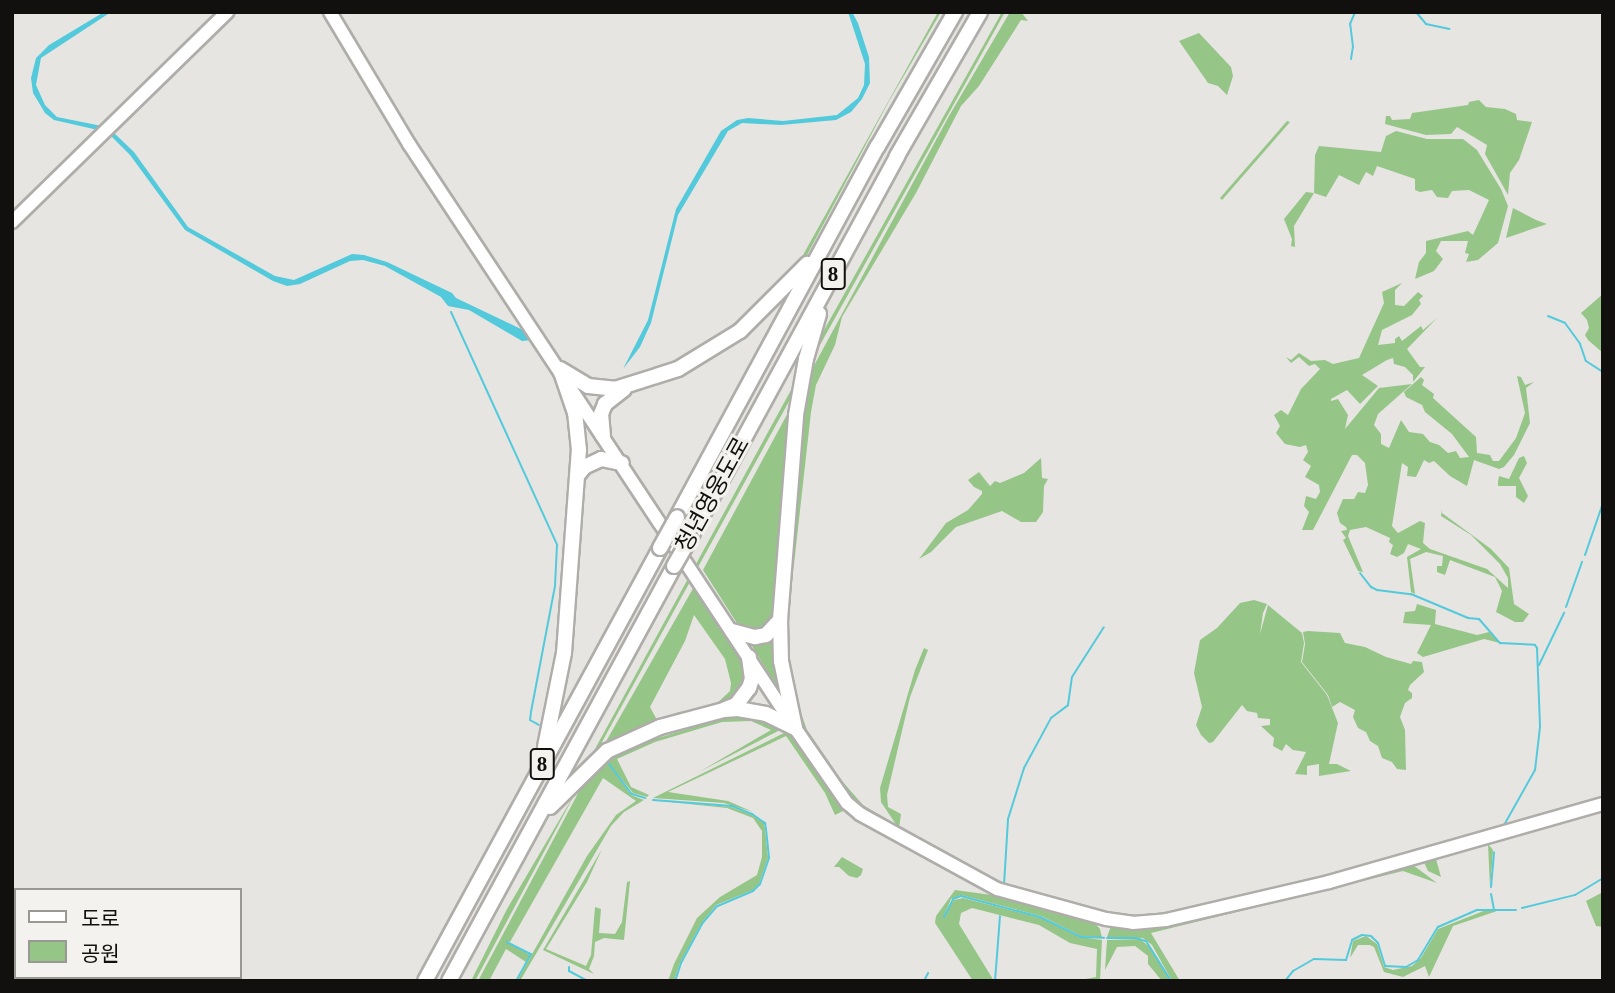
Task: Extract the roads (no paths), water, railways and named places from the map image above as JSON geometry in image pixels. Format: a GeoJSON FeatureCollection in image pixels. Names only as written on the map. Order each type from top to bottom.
{"type":"FeatureCollection","features":[{"type":"Feature","properties":{"kind":"highway","name":"청년영웅도로"},"geometry":{"type":"LineString","coordinates":[[425,981],[830,235],[955,12]]}},
{"type":"Feature","properties":{"kind":"highway","name":"청년영웅도로"},"geometry":{"type":"LineString","coordinates":[[449,981],[830,280],[980,12]]}},
{"type":"Feature","properties":{"kind":"highway"},"geometry":{"type":"LineString","coordinates":[[603,436],[601,414],[605,404],[618,391],[678,369],[722,344],[780,294],[830,235]]}},
{"type":"Feature","properties":{"kind":"highway"},"geometry":{"type":"LineString","coordinates":[[794,728],[781,661],[780,620],[800,384],[830,280]]}},
{"type":"Feature","properties":{"kind":"highway"},"geometry":{"type":"LineString","coordinates":[[560,369],[588,386],[602,389],[628,387]]}},
{"type":"Feature","properties":{"kind":"highway"},"geometry":{"type":"LineString","coordinates":[[530,786],[548,736],[561,674],[577,476],[575,413],[560,369]]}},
{"type":"Feature","properties":{"kind":"highway"},"geometry":{"type":"LineString","coordinates":[[577,476],[584,467],[601,459],[622,463]]}},
{"type":"Feature","properties":{"kind":"highway"},"geometry":{"type":"LineString","coordinates":[[732,631],[755,637],[766,635],[780,620]]}},
{"type":"Feature","properties":{"kind":"highway"},"geometry":{"type":"LineString","coordinates":[[534,825],[575,780],[607,751],[641,733],[736,705],[749,688],[752,679],[749,657]]}},
{"type":"Feature","properties":{"kind":"highway"},"geometry":{"type":"LineString","coordinates":[[724,710],[752,710],[794,728]]}},
{"type":"Feature","properties":{"kind":"main road"},"geometry":{"type":"LineString","coordinates":[[12,222],[227,12]]}},
{"type":"Feature","properties":{"kind":"main road"},"geometry":{"type":"LineString","coordinates":[[330,12],[409,144],[622,463],[794,728],[847,803],[860,814],[997,889],[1124,923],[1166,920],[1329,882],[1603,804]]}},
{"type":"Feature","properties":{"kind":"water"},"geometry":{"type":"Polygon","coordinates":[[[104,12],[111,12],[41,58],[36,85],[45,105],[57,117],[102,126],[98,130],[54,120],[45,113],[33,93],[31,78],[36,58],[49,45],[104,12]]]}},
{"type":"Feature","properties":{"kind":"water"},"geometry":{"type":"Polygon","coordinates":[[[848,12],[852,12],[858,23],[869,57],[870,83],[862,99],[851,112],[836,120],[781,125],[742,123],[728,131],[678,215],[651,323],[640,347],[623,369],[648,320],[676,209],[721,131],[737,120],[748,118],[783,121],[837,115],[858,98],[864,85],[865,64],[848,12]]]}},
{"type":"Feature","properties":{"kind":"water"},"geometry":{"type":"Polygon","coordinates":[[[113,132],[134,152],[188,227],[275,276],[294,280],[352,254],[364,255],[387,262],[452,293],[456,298],[523,330],[532,340],[522,341],[469,310],[448,306],[441,297],[385,266],[363,260],[350,261],[300,284],[287,286],[273,281],[185,230],[130,155],[110,135],[113,132]]]}},
{"type":"Feature","properties":{"kind":"waterway"},"geometry":{"type":"LineString","coordinates":[[1351,59],[1353,47],[1350,24],[1355,12]]}},
{"type":"Feature","properties":{"kind":"waterway"},"geometry":{"type":"LineString","coordinates":[[1416,12],[1426,24],[1449,29]]}},
{"type":"Feature","properties":{"kind":"waterway"},"geometry":{"type":"LineString","coordinates":[[451,312],[557,545],[555,586],[530,720],[539,725]]}},
{"type":"Feature","properties":{"kind":"waterway"},"geometry":{"type":"LineString","coordinates":[[1548,316],[1565,323],[1580,344],[1586,361],[1603,372]]}},
{"type":"Feature","properties":{"kind":"waterway"},"geometry":{"type":"LineString","coordinates":[[1585,555],[1603,503]]}},
{"type":"Feature","properties":{"kind":"waterway"},"geometry":{"type":"LineString","coordinates":[[1566,607],[1582,562]]}},
{"type":"Feature","properties":{"kind":"waterway"},"geometry":{"type":"LineString","coordinates":[[1360,573],[1371,587],[1377,590],[1411,594],[1468,618],[1479,619],[1500,643],[1535,645],[1537,648],[1540,727],[1535,770],[1504,825]]}},
{"type":"Feature","properties":{"kind":"waterway"},"geometry":{"type":"LineString","coordinates":[[1539,665],[1564,613]]}},
{"type":"Feature","properties":{"kind":"waterway"},"geometry":{"type":"LineString","coordinates":[[1004,885],[1008,819],[1024,768],[1051,718],[1068,705],[1072,677],[1104,627]]}},
{"type":"Feature","properties":{"kind":"waterway"},"geometry":{"type":"LineString","coordinates":[[609,764],[632,794],[645,798]]}},
{"type":"Feature","properties":{"kind":"waterway"},"geometry":{"type":"LineString","coordinates":[[653,800],[732,806],[752,814],[765,823],[766,829],[769,858],[760,884],[753,891],[717,906],[702,924],[681,963],[675,981]]}},
{"type":"Feature","properties":{"kind":"waterway"},"geometry":{"type":"LineString","coordinates":[[1491,887],[1494,852]]}},
{"type":"Feature","properties":{"kind":"waterway"},"geometry":{"type":"LineString","coordinates":[[1522,908],[1575,895],[1603,878]]}},
{"type":"Feature","properties":{"kind":"waterway"},"geometry":{"type":"LineString","coordinates":[[1491,894],[1494,909]]}},
{"type":"Feature","properties":{"kind":"waterway"},"geometry":{"type":"LineString","coordinates":[[944,917],[953,899],[961,896],[1040,917],[1081,937],[1104,938]]}},
{"type":"Feature","properties":{"kind":"waterway"},"geometry":{"type":"LineString","coordinates":[[1285,981],[1293,971],[1314,959],[1346,960],[1352,940],[1362,935],[1371,936],[1378,943],[1385,966],[1406,967],[1418,960],[1438,927],[1477,910],[1516,910]]}},
{"type":"Feature","properties":{"kind":"waterway"},"geometry":{"type":"LineString","coordinates":[[995,981],[1000,916]]}},
{"type":"Feature","properties":{"kind":"waterway"},"geometry":{"type":"LineString","coordinates":[[1107,938],[1136,938],[1146,941],[1171,981]]}},
{"type":"Feature","properties":{"kind":"waterway"},"geometry":{"type":"LineString","coordinates":[[507,942],[531,954],[516,981]]}},
{"type":"Feature","properties":{"kind":"waterway"},"geometry":{"type":"LineString","coordinates":[[569,967],[569,971],[588,981]]}},
{"type":"Feature","properties":{"kind":"waterway"},"geometry":{"type":"LineString","coordinates":[[924,981],[928,973]]}}]}
